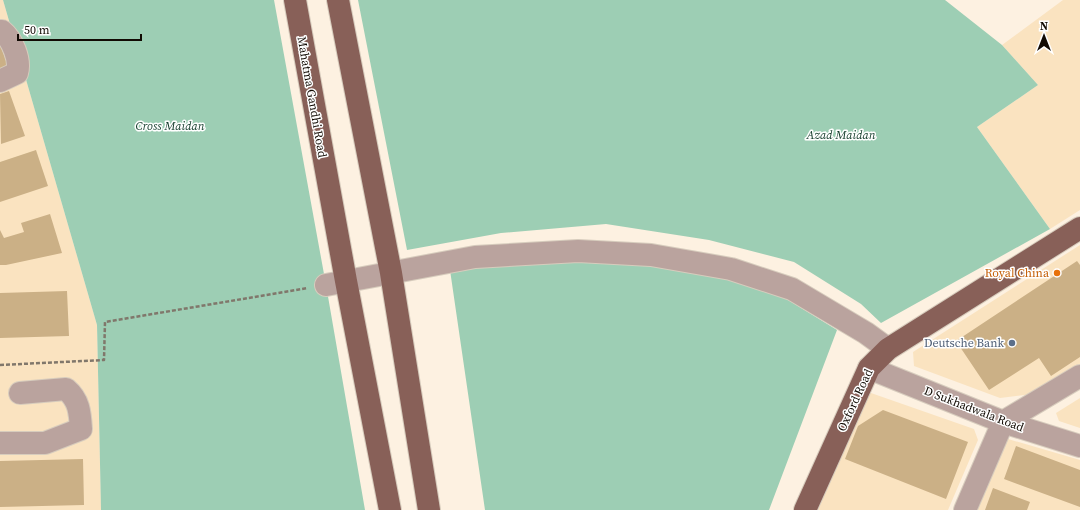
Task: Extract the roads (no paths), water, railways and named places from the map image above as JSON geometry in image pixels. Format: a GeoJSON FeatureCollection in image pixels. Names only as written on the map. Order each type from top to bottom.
{"type":"FeatureCollection","features":[{"type":"Feature","properties":{"kind":"main road","name":"Mahatma Gandhi Road"},"geometry":{"type":"LineString","coordinates":[[295,0],[330,194],[336,283],[390,510]]}},
{"type":"Feature","properties":{"kind":"main road"},"geometry":{"type":"LineString","coordinates":[[338,0],[391,273],[429,510]]}},
{"type":"Feature","properties":{"kind":"main road","name":"Oxford Road"},"geometry":{"type":"LineString","coordinates":[[805,510],[869,368],[888,349],[1080,228]]}},
{"type":"Feature","properties":{"kind":"street"},"geometry":{"type":"LineString","coordinates":[[0,31],[10,38],[18,68],[16,73],[0,81]]}},
{"type":"Feature","properties":{"kind":"street"},"geometry":{"type":"LineString","coordinates":[[336,283],[475,258],[578,251],[651,255],[731,269],[792,289],[866,333],[888,349]]}},
{"type":"Feature","properties":{"kind":"street","name":"D Sukhadwala Road"},"geometry":{"type":"LineString","coordinates":[[869,368],[1003,422],[1080,446]]}},
{"type":"Feature","properties":{"kind":"street"},"geometry":{"type":"LineString","coordinates":[[965,510],[1003,422],[1080,376]]}},
{"type":"Feature","properties":{"kind":"street"},"geometry":{"type":"LineString","coordinates":[[0,443],[45,443],[81,429],[80,412],[74,395],[66,388],[20,393]]}},
{"type":"Feature","properties":{"kind":"place","name":"Royal China"},"geometry":{"type":"Point","coordinates":[1057,273]}},
{"type":"Feature","properties":{"kind":"place","name":"Deutsche Bank"},"geometry":{"type":"Point","coordinates":[1012,343]}},
{"type":"Feature","properties":{"kind":"park label","name":"Cross Maidan"},"geometry":{"type":"Point","coordinates":[170,126]}},
{"type":"Feature","properties":{"kind":"park label","name":"Azad Maidan"},"geometry":{"type":"Point","coordinates":[841,135]}}]}
